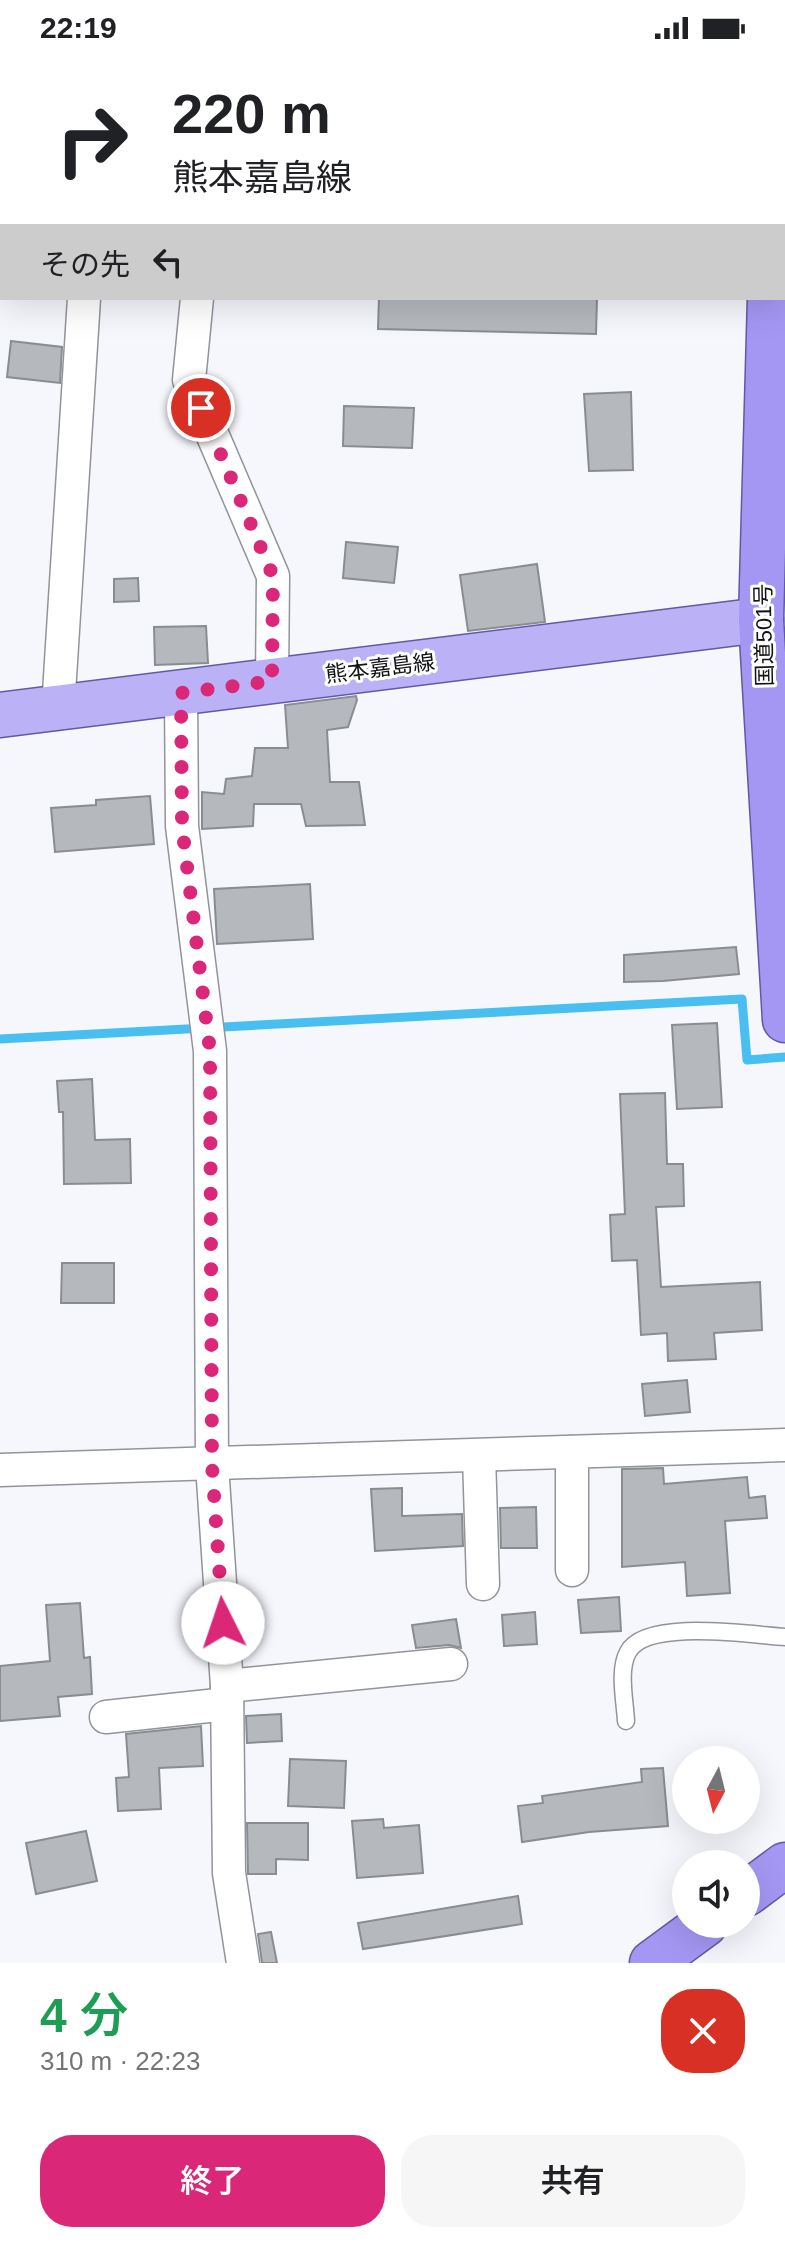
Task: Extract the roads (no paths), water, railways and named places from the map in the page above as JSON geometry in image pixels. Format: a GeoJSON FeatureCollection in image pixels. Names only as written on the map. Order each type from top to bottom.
{"type":"FeatureCollection","features":[{"type":"Feature","properties":{"kind":"highway","name":"国道501号"},"geometry":{"type":"LineString","coordinates":[[770,300],[761,620],[777,758],[785,1020]]}},
{"type":"Feature","properties":{"kind":"highway"},"geometry":{"type":"LineString","coordinates":[[760,1884],[785,1865]]}},
{"type":"Feature","properties":{"kind":"highway"},"geometry":{"type":"LineString","coordinates":[[652,1963],[686,1938]]}},
{"type":"Feature","properties":{"kind":"main road","name":"熊本嘉島線"},"geometry":{"type":"LineString","coordinates":[[0,715],[761,620]]}},
{"type":"Feature","properties":{"kind":"street"},"geometry":{"type":"LineString","coordinates":[[58,709],[84,300]]}},
{"type":"Feature","properties":{"kind":"street"},"geometry":{"type":"LineString","coordinates":[[197,300],[189,380],[273,576],[272,681]]}},
{"type":"Feature","properties":{"kind":"street"},"geometry":{"type":"LineString","coordinates":[[181,693],[182,826],[210,1051],[212,1465],[227,1695],[229,1873],[243,1963]]}},
{"type":"Feature","properties":{"kind":"street"},"geometry":{"type":"LineString","coordinates":[[0,1470],[785,1445]]}},
{"type":"Feature","properties":{"kind":"street"},"geometry":{"type":"LineString","coordinates":[[572,1452],[572,1570]]}},
{"type":"Feature","properties":{"kind":"street"},"geometry":{"type":"LineString","coordinates":[[479,1456],[483,1584]]}},
{"type":"Feature","properties":{"kind":"street"},"geometry":{"type":"LineString","coordinates":[[106,1717],[227,1695],[451,1664]]}},
{"type":"Feature","properties":{"kind":"lane"},"geometry":{"type":"LineString","coordinates":[[626,1721],[624,1667],[628,1651],[638,1642],[680,1630],[785,1637]]}},
{"type":"Feature","properties":{"kind":"waterway"},"geometry":{"type":"LineString","coordinates":[[0,1039],[742,999],[747,1060],[785,1057]]}}]}
